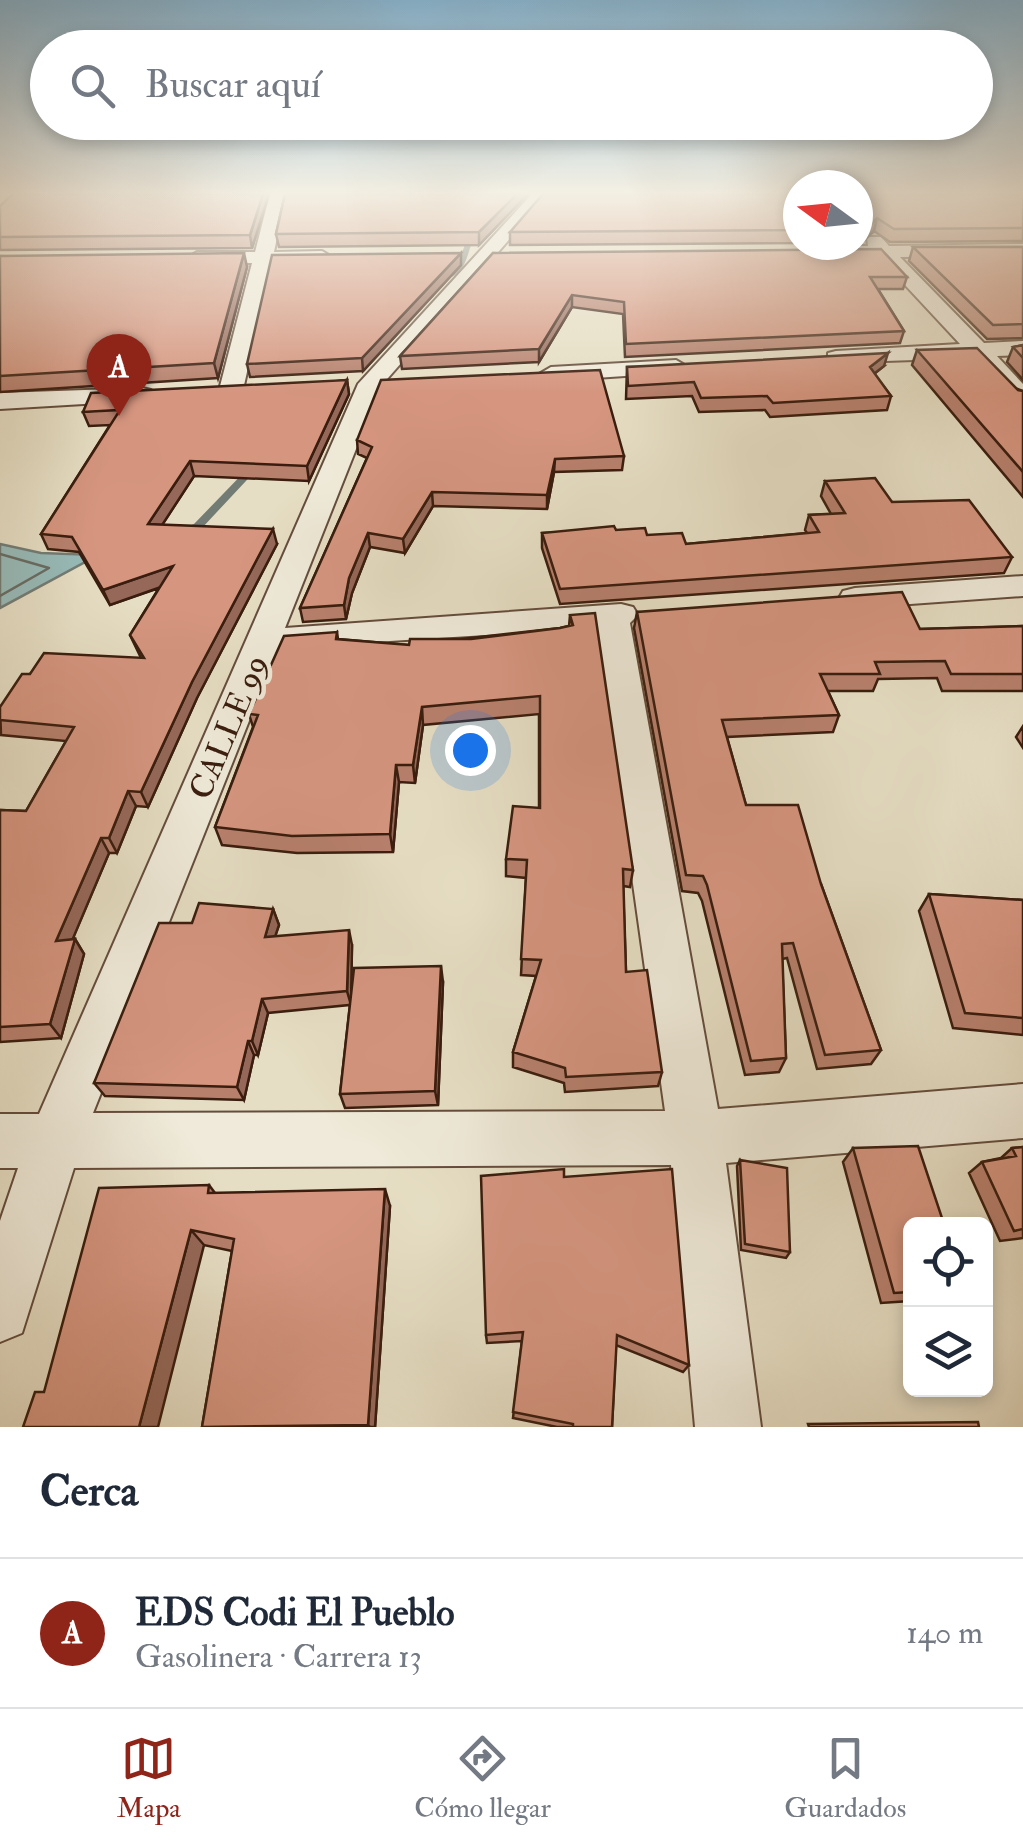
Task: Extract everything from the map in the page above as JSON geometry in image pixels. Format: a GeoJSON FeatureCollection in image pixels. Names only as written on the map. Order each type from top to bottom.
{"type":"FeatureCollection","features":[{"type":"Feature","properties":{"kind":"street"},"geometry":{"type":"LineString","coordinates":[[198,392],[241,390],[265,261]]}},
{"type":"Feature","properties":{"kind":"street","name":"CALLE 99"},"geometry":{"type":"LineString","coordinates":[[0,1311],[54,1143],[264,640],[355,385],[476,261]]}},
{"type":"Feature","properties":{"kind":"street"},"geometry":{"type":"LineString","coordinates":[[893,261],[1023,398]]}},
{"type":"Feature","properties":{"kind":"street"},"geometry":{"type":"LineString","coordinates":[[820,359],[1023,348]]}},
{"type":"Feature","properties":{"kind":"street"},"geometry":{"type":"LineString","coordinates":[[526,375],[702,366]]}},
{"type":"Feature","properties":{"kind":"street"},"geometry":{"type":"LineString","coordinates":[[355,385],[409,382]]}},
{"type":"Feature","properties":{"kind":"street"},"geometry":{"type":"LineString","coordinates":[[0,401],[166,394]]}},
{"type":"Feature","properties":{"kind":"street"},"geometry":{"type":"LineString","coordinates":[[824,600],[1023,586]]}},
{"type":"Feature","properties":{"kind":"street"},"geometry":{"type":"LineString","coordinates":[[264,640],[631,614],[728,1427]]}},
{"type":"Feature","properties":{"kind":"street"},"geometry":{"type":"LineString","coordinates":[[0,1141],[696,1138],[1023,1111]]}},
{"type":"Feature","properties":{"kind":"water"},"geometry":{"type":"Polygon","coordinates":[[[0,544],[41,553],[98,555],[0,608],[0,544]]]}},
{"type":"Feature","properties":{"kind":"building"},"geometry":{"type":"Polygon","coordinates":[[[0,261],[242,261],[214,363],[0,376],[0,261]]]}},
{"type":"Feature","properties":{"kind":"building"},"geometry":{"type":"Polygon","coordinates":[[[271,261],[454,261],[362,358],[247,364],[271,261]]]}},
{"type":"Feature","properties":{"kind":"building"},"geometry":{"type":"Polygon","coordinates":[[[486,261],[892,261],[907,277],[870,277],[904,331],[626,344],[624,302],[572,295],[539,349],[400,356],[486,261]]]}},
{"type":"Feature","properties":{"kind":"building"},"geometry":{"type":"Polygon","coordinates":[[[927,261],[1023,261],[1023,324],[993,325],[927,261]]]}},
{"type":"Feature","properties":{"kind":"building"},"geometry":{"type":"Polygon","coordinates":[[[1023,345],[1023,358],[1013,347],[1023,345]]]}},
{"type":"Feature","properties":{"kind":"building"},"geometry":{"type":"Polygon","coordinates":[[[977,348],[1023,391],[1023,472],[917,350],[977,348]]]}},
{"type":"Feature","properties":{"kind":"building"},"geometry":{"type":"Polygon","coordinates":[[[888,353],[870,367],[891,396],[773,403],[767,396],[701,398],[694,382],[628,386],[627,367],[888,353]]]}},
{"type":"Feature","properties":{"kind":"building"},"geometry":{"type":"Polygon","coordinates":[[[600,370],[624,456],[555,459],[547,495],[432,492],[403,539],[368,533],[349,578],[344,605],[300,608],[372,447],[357,440],[381,380],[600,370]]]}},
{"type":"Feature","properties":{"kind":"building"},"geometry":{"type":"Polygon","coordinates":[[[347,380],[307,466],[190,461],[148,524],[273,529],[192,682],[141,792],[128,791],[109,838],[101,838],[56,941],[75,939],[50,1024],[0,1027],[0,810],[26,811],[74,727],[0,720],[0,707],[22,674],[30,674],[44,653],[144,658],[130,635],[173,566],[103,590],[72,537],[41,534],[120,410],[83,412],[91,393],[347,380]]]}},
{"type":"Feature","properties":{"kind":"building"},"geometry":{"type":"Polygon","coordinates":[[[875,478],[892,502],[969,500],[1012,557],[560,589],[542,533],[614,526],[616,530],[645,528],[647,535],[682,533],[686,544],[819,532],[809,515],[845,513],[825,481],[875,478]]]}},
{"type":"Feature","properties":{"kind":"building"},"geometry":{"type":"Polygon","coordinates":[[[902,592],[920,629],[1023,626],[1023,674],[951,674],[945,661],[875,662],[880,674],[820,674],[839,715],[722,720],[746,805],[798,805],[821,884],[881,1050],[825,1055],[793,943],[782,944],[786,1058],[751,1061],[707,885],[703,876],[686,875],[637,612],[902,592]]]}},
{"type":"Feature","properties":{"kind":"building"},"geometry":{"type":"Polygon","coordinates":[[[595,613],[633,870],[623,869],[626,972],[647,970],[662,1072],[566,1077],[565,1068],[513,1052],[541,960],[521,959],[527,860],[506,859],[513,806],[540,808],[540,696],[422,707],[413,765],[396,765],[390,834],[292,836],[215,827],[258,715],[249,714],[284,636],[337,632],[336,639],[409,645],[410,639],[471,639],[560,628],[573,625],[570,615],[595,613]]]}},
{"type":"Feature","properties":{"kind":"building"},"geometry":{"type":"Polygon","coordinates":[[[929,894],[1023,900],[1023,1018],[965,1013],[929,894]]]}},
{"type":"Feature","properties":{"kind":"building"},"geometry":{"type":"Polygon","coordinates":[[[199,903],[273,909],[265,937],[349,930],[347,991],[262,999],[237,1087],[94,1083],[159,923],[192,923],[199,903]]]}},
{"type":"Feature","properties":{"kind":"building"},"geometry":{"type":"Polygon","coordinates":[[[441,966],[435,1091],[340,1094],[354,968],[441,966]]]}},
{"type":"Feature","properties":{"kind":"building"},"geometry":{"type":"Polygon","coordinates":[[[918,1146],[942,1217],[903,1217],[903,1292],[894,1293],[853,1148],[918,1146]]]}},
{"type":"Feature","properties":{"kind":"building"},"geometry":{"type":"Polygon","coordinates":[[[1023,1147],[1023,1229],[1014,1231],[982,1162],[1016,1156],[1012,1148],[1023,1147]]]}},
{"type":"Feature","properties":{"kind":"building"},"geometry":{"type":"Polygon","coordinates":[[[740,1160],[787,1168],[790,1252],[745,1244],[740,1160]]]}},
{"type":"Feature","properties":{"kind":"building"},"geometry":{"type":"Polygon","coordinates":[[[564,1169],[564,1177],[672,1169],[689,1365],[617,1335],[612,1427],[573,1427],[513,1412],[523,1332],[486,1335],[481,1176],[564,1169]]]}},
{"type":"Feature","properties":{"kind":"building"},"geometry":{"type":"Polygon","coordinates":[[[209,1185],[208,1193],[385,1189],[368,1425],[202,1427],[234,1239],[191,1230],[139,1427],[23,1427],[35,1392],[44,1392],[99,1188],[209,1185]]]}},
{"type":"Feature","properties":{"kind":"building"},"geometry":{"type":"Polygon","coordinates":[[[978,1422],[979,1427],[808,1424],[978,1422]]]}},
{"type":"Feature","properties":{"kind":"waterway"},"geometry":{"type":"LineString","coordinates":[[442,280],[459,270],[462,261]]}},
{"type":"Feature","properties":{"kind":"waterway"},"geometry":{"type":"LineString","coordinates":[[182,532],[198,526],[255,466]]}},
{"type":"Feature","properties":{"kind":"place","name":"EDS Codi El Pueblo"},"geometry":{"type":"Point","coordinates":[119,416]}}]}
